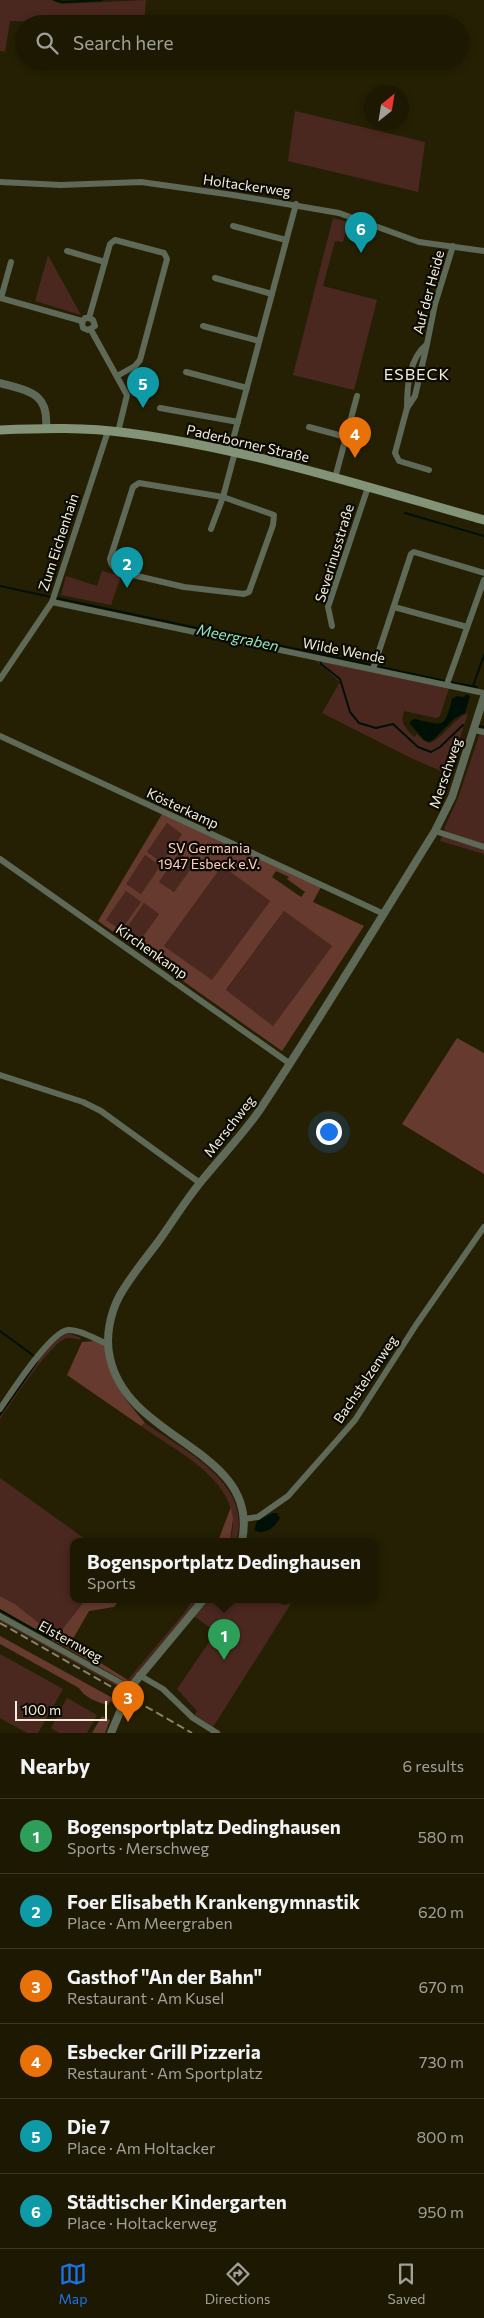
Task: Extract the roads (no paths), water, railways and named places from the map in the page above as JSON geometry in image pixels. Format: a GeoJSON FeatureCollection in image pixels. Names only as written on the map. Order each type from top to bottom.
{"type":"FeatureCollection","features":[{"type":"Feature","properties":{"kind":"main road","name":"Paderborner Straße"},"geometry":{"type":"LineString","coordinates":[[0,430],[46,428],[113,432],[175,440],[232,451],[484,520]]}},
{"type":"Feature","properties":{"kind":"street","name":"Holtackerweg"},"geometry":{"type":"LineString","coordinates":[[0,182],[62,185],[141,182],[296,204],[339,213],[419,242],[484,251]]}},
{"type":"Feature","properties":{"kind":"street"},"geometry":{"type":"LineString","coordinates":[[210,528],[223,497],[238,422],[296,204]]}},
{"type":"Feature","properties":{"kind":"street"},"geometry":{"type":"LineString","coordinates":[[233,226],[286,240]]}},
{"type":"Feature","properties":{"kind":"street"},"geometry":{"type":"LineString","coordinates":[[89,318],[110,244],[115,240],[164,253],[167,259],[140,360],[135,366],[117,376]]}},
{"type":"Feature","properties":{"kind":"street","name":"Auf der Heide"},"geometry":{"type":"LineString","coordinates":[[406,408],[415,396],[435,304],[453,246]]}},
{"type":"Feature","properties":{"kind":"street"},"geometry":{"type":"LineString","coordinates":[[67,251],[105,262]]}},
{"type":"Feature","properties":{"kind":"street"},"geometry":{"type":"LineString","coordinates":[[11,262],[0,298],[82,321],[89,318]]}},
{"type":"Feature","properties":{"kind":"street"},"geometry":{"type":"LineString","coordinates":[[215,278],[272,294]]}},
{"type":"Feature","properties":{"kind":"street"},"geometry":{"type":"LineString","coordinates":[[82,321],[84,329],[91,330],[95,323],[89,318]]}},
{"type":"Feature","properties":{"kind":"street"},"geometry":{"type":"LineString","coordinates":[[202,326],[259,341]]}},
{"type":"Feature","properties":{"kind":"street","name":"Zum Eichenhain"},"geometry":{"type":"LineString","coordinates":[[0,680],[52,602],[127,395],[91,330]]}},
{"type":"Feature","properties":{"kind":"street","name":"Auf der Heide"},"geometry":{"type":"LineString","coordinates":[[427,344],[418,352],[414,359],[406,408],[395,453],[399,462],[428,470]]}},
{"type":"Feature","properties":{"kind":"street"},"geometry":{"type":"LineString","coordinates":[[186,372],[247,388]]}},
{"type":"Feature","properties":{"kind":"street"},"geometry":{"type":"LineString","coordinates":[[0,383],[28,391],[39,398],[46,413],[46,428]]}},
{"type":"Feature","properties":{"kind":"street"},"geometry":{"type":"LineString","coordinates":[[335,478],[358,396]]}},
{"type":"Feature","properties":{"kind":"street"},"geometry":{"type":"LineString","coordinates":[[160,408],[238,422]]}},
{"type":"Feature","properties":{"kind":"street"},"geometry":{"type":"LineString","coordinates":[[309,427],[346,437]]}},
{"type":"Feature","properties":{"kind":"street"},"geometry":{"type":"LineString","coordinates":[[139,483],[223,497],[274,514],[273,525],[249,592],[244,594],[184,587],[120,572],[111,564],[110,559],[135,484],[139,483]]}},
{"type":"Feature","properties":{"kind":"street","name":"Severinusstraße"},"geometry":{"type":"LineString","coordinates":[[332,626],[328,608],[368,487]]}},
{"type":"Feature","properties":{"kind":"street"},"geometry":{"type":"LineString","coordinates":[[373,669],[411,554],[414,552],[484,573]]}},
{"type":"Feature","properties":{"kind":"street"},"geometry":{"type":"LineString","coordinates":[[447,684],[483,585]]}},
{"type":"Feature","properties":{"kind":"street","name":"Wilde Wende"},"geometry":{"type":"LineString","coordinates":[[52,602],[484,693]]}},
{"type":"Feature","properties":{"kind":"street"},"geometry":{"type":"LineString","coordinates":[[394,607],[467,627]]}},
{"type":"Feature","properties":{"kind":"street","name":"Merschweg"},"geometry":{"type":"LineString","coordinates":[[242,1538],[244,1520],[239,1497],[226,1476],[149,1418],[126,1395],[114,1372],[108,1344],[113,1313],[121,1294],[200,1183],[258,1112],[435,831],[450,804],[484,697]]}},
{"type":"Feature","properties":{"kind":"street"},"geometry":{"type":"LineString","coordinates":[[474,730],[484,732]]}},
{"type":"Feature","properties":{"kind":"street","name":"Kösterkamp"},"geometry":{"type":"LineString","coordinates":[[0,736],[384,914]]}},
{"type":"Feature","properties":{"kind":"street"},"geometry":{"type":"LineString","coordinates":[[435,831],[484,847]]}},
{"type":"Feature","properties":{"kind":"street","name":"Kirchenkamp"},"geometry":{"type":"LineString","coordinates":[[0,859],[289,1063]]}},
{"type":"Feature","properties":{"kind":"street"},"geometry":{"type":"LineString","coordinates":[[0,1075],[83,1102],[101,1111],[200,1183]]}},
{"type":"Feature","properties":{"kind":"street","name":"Bachstelzenweg"},"geometry":{"type":"LineString","coordinates":[[244,1520],[258,1517],[288,1496],[355,1420],[416,1325],[484,1227]]}},
{"type":"Feature","properties":{"kind":"street"},"geometry":{"type":"LineString","coordinates":[[0,1409],[36,1358],[59,1333],[67,1330],[75,1331],[108,1344]]}},
{"type":"Feature","properties":{"kind":"street"},"geometry":{"type":"LineString","coordinates":[[111,1733],[128,1691],[139,1675],[201,1603]]}},
{"type":"Feature","properties":{"kind":"street","name":"Elsternweg"},"geometry":{"type":"LineString","coordinates":[[0,1616],[128,1691]]}},
{"type":"Feature","properties":{"kind":"street"},"geometry":{"type":"LineString","coordinates":[[139,1675],[163,1690],[193,1718],[217,1733]]}},
{"type":"Feature","properties":{"kind":"waterway"},"geometry":{"type":"LineString","coordinates":[[55,0],[62,2],[102,0]]}},
{"type":"Feature","properties":{"kind":"waterway"},"geometry":{"type":"LineString","coordinates":[[405,513],[484,536]]}},
{"type":"Feature","properties":{"kind":"waterway","name":"Meergraben"},"geometry":{"type":"LineString","coordinates":[[0,586],[51,597]]}},
{"type":"Feature","properties":{"kind":"waterway","name":"Meergraben"},"geometry":{"type":"LineString","coordinates":[[56,598],[372,665]]}},
{"type":"Feature","properties":{"kind":"waterway"},"geometry":{"type":"LineString","coordinates":[[473,686],[484,655]]}},
{"type":"Feature","properties":{"kind":"waterway"},"geometry":{"type":"LineString","coordinates":[[320,660],[321,664],[340,679],[350,712],[359,723],[376,728],[393,724],[418,747],[431,752],[440,747],[463,725]]}},
{"type":"Feature","properties":{"kind":"waterway","name":"Meergraben"},"geometry":{"type":"LineString","coordinates":[[376,666],[445,681]]}},
{"type":"Feature","properties":{"kind":"waterway","name":"Meergraben"},"geometry":{"type":"LineString","coordinates":[[450,682],[477,687]]}},
{"type":"Feature","properties":{"kind":"waterway"},"geometry":{"type":"LineString","coordinates":[[478,726],[484,727]]}},
{"type":"Feature","properties":{"kind":"waterway"},"geometry":{"type":"LineString","coordinates":[[0,1331],[34,1356]]}},
{"type":"Feature","properties":{"kind":"waterway"},"geometry":{"type":"LineString","coordinates":[[0,1415],[37,1362]]}},
{"type":"Feature","properties":{"kind":"waterway"},"geometry":{"type":"LineString","coordinates":[[0,1610],[51,1639]]}},
{"type":"Feature","properties":{"kind":"railway"},"geometry":{"type":"LineString","coordinates":[[0,1623],[192,1733]]}},
{"type":"Feature","properties":{"kind":"place","name":"Städtischer Kindergarten"},"geometry":{"type":"Point","coordinates":[361,253]}},
{"type":"Feature","properties":{"kind":"place","name":"Die 7"},"geometry":{"type":"Point","coordinates":[143,408]}},
{"type":"Feature","properties":{"kind":"place","name":"Esbecker Grill Pizzeria"},"geometry":{"type":"Point","coordinates":[355,458]}},
{"type":"Feature","properties":{"kind":"place","name":"Foer Elisabeth Krankengymnastik"},"geometry":{"type":"Point","coordinates":[127,588]}},
{"type":"Feature","properties":{"kind":"place","name":"Bogensportplatz Dedinghausen"},"geometry":{"type":"Point","coordinates":[224,1660]}},
{"type":"Feature","properties":{"kind":"place","name":"Gasthof \"An der Bahn\""},"geometry":{"type":"Point","coordinates":[128,1722]}},
{"type":"Feature","properties":{"kind":"district","name":"ESBECK"},"geometry":{"type":"Point","coordinates":[417,373]}},
{"type":"Feature","properties":{"kind":"park label","name":"SV Germania 1947 Esbeck e.V."},"geometry":{"type":"Point","coordinates":[209,856]}}]}
